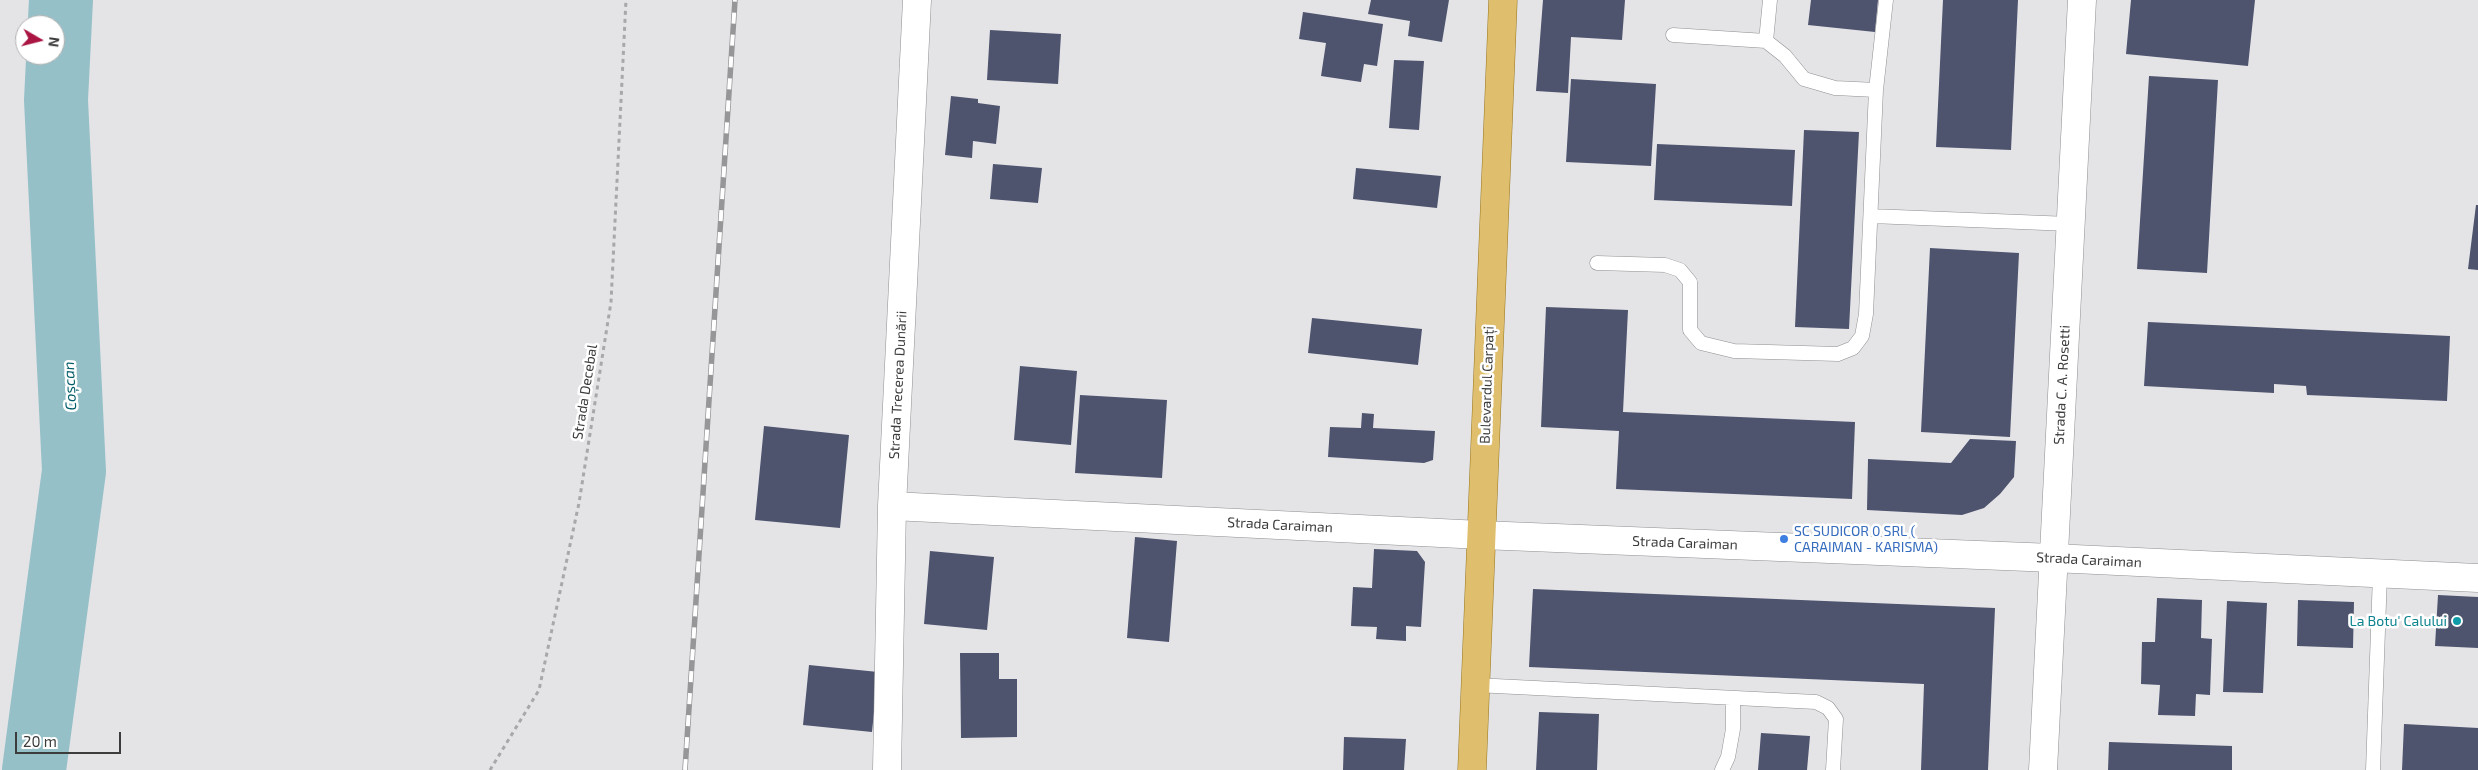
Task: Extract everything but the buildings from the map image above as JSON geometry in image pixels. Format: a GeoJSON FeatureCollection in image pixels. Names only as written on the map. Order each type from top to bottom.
{"type":"FeatureCollection","features":[{"type":"Feature","properties":{"kind":"main road","name":"Bulevardul Carpați"},"geometry":{"type":"LineString","coordinates":[[1472,770],[1503,0]]}},
{"type":"Feature","properties":{"kind":"street","name":"Strada Trecerea Dunării"},"geometry":{"type":"LineString","coordinates":[[886,770],[892,506],[918,0]]}},
{"type":"Feature","properties":{"kind":"street","name":"Strada C. A. Rosetti"},"geometry":{"type":"LineString","coordinates":[[2043,770],[2082,0]]}},
{"type":"Feature","properties":{"kind":"street","name":"Strada Caraiman"},"geometry":{"type":"LineString","coordinates":[[892,506],[1481,535],[2053,558],[2478,578]]}},
{"type":"Feature","properties":{"kind":"lane"},"geometry":{"type":"LineString","coordinates":[[1766,41],[1770,0]]}},
{"type":"Feature","properties":{"kind":"lane"},"geometry":{"type":"LineString","coordinates":[[1597,262],[1665,265],[1680,270],[1690,282],[1690,330],[1701,343],[1734,351],[1838,354],[1853,348],[1862,336],[1866,314],[1876,90],[1886,0]]}},
{"type":"Feature","properties":{"kind":"lane"},"geometry":{"type":"LineString","coordinates":[[1673,35],[1766,41],[1785,56],[1804,80],[1835,88],[1876,90]]}},
{"type":"Feature","properties":{"kind":"lane"},"geometry":{"type":"LineString","coordinates":[[1871,216],[2070,224]]}},
{"type":"Feature","properties":{"kind":"lane"},"geometry":{"type":"LineString","coordinates":[[2373,770],[2380,574]]}},
{"type":"Feature","properties":{"kind":"lane"},"geometry":{"type":"LineString","coordinates":[[1475,686],[1733,700],[1816,702],[1828,708],[1836,719],[1833,770]]}},
{"type":"Feature","properties":{"kind":"lane"},"geometry":{"type":"LineString","coordinates":[[1722,770],[1728,757],[1733,729],[1733,700]]}},
{"type":"Feature","properties":{"kind":"path","name":"Strada Decebal"},"geometry":{"type":"LineString","coordinates":[[490,770],[538,690],[578,503],[611,302],[626,0]]}},
{"type":"Feature","properties":{"kind":"waterway","name":"Coșcan"},"geometry":{"type":"LineString","coordinates":[[34,770],[74,471],[56,100],[61,0]]}},
{"type":"Feature","properties":{"kind":"railway"},"geometry":{"type":"LineString","coordinates":[[685,770],[735,0]]}},
{"type":"Feature","properties":{"kind":"place","name":"SC SUDICOR 0 SRL ( CARAIMAN - KARISMA)"},"geometry":{"type":"Point","coordinates":[1784,539]}},
{"type":"Feature","properties":{"kind":"place","name":"La Botu' Calului"},"geometry":{"type":"Point","coordinates":[2457,621]}}]}
